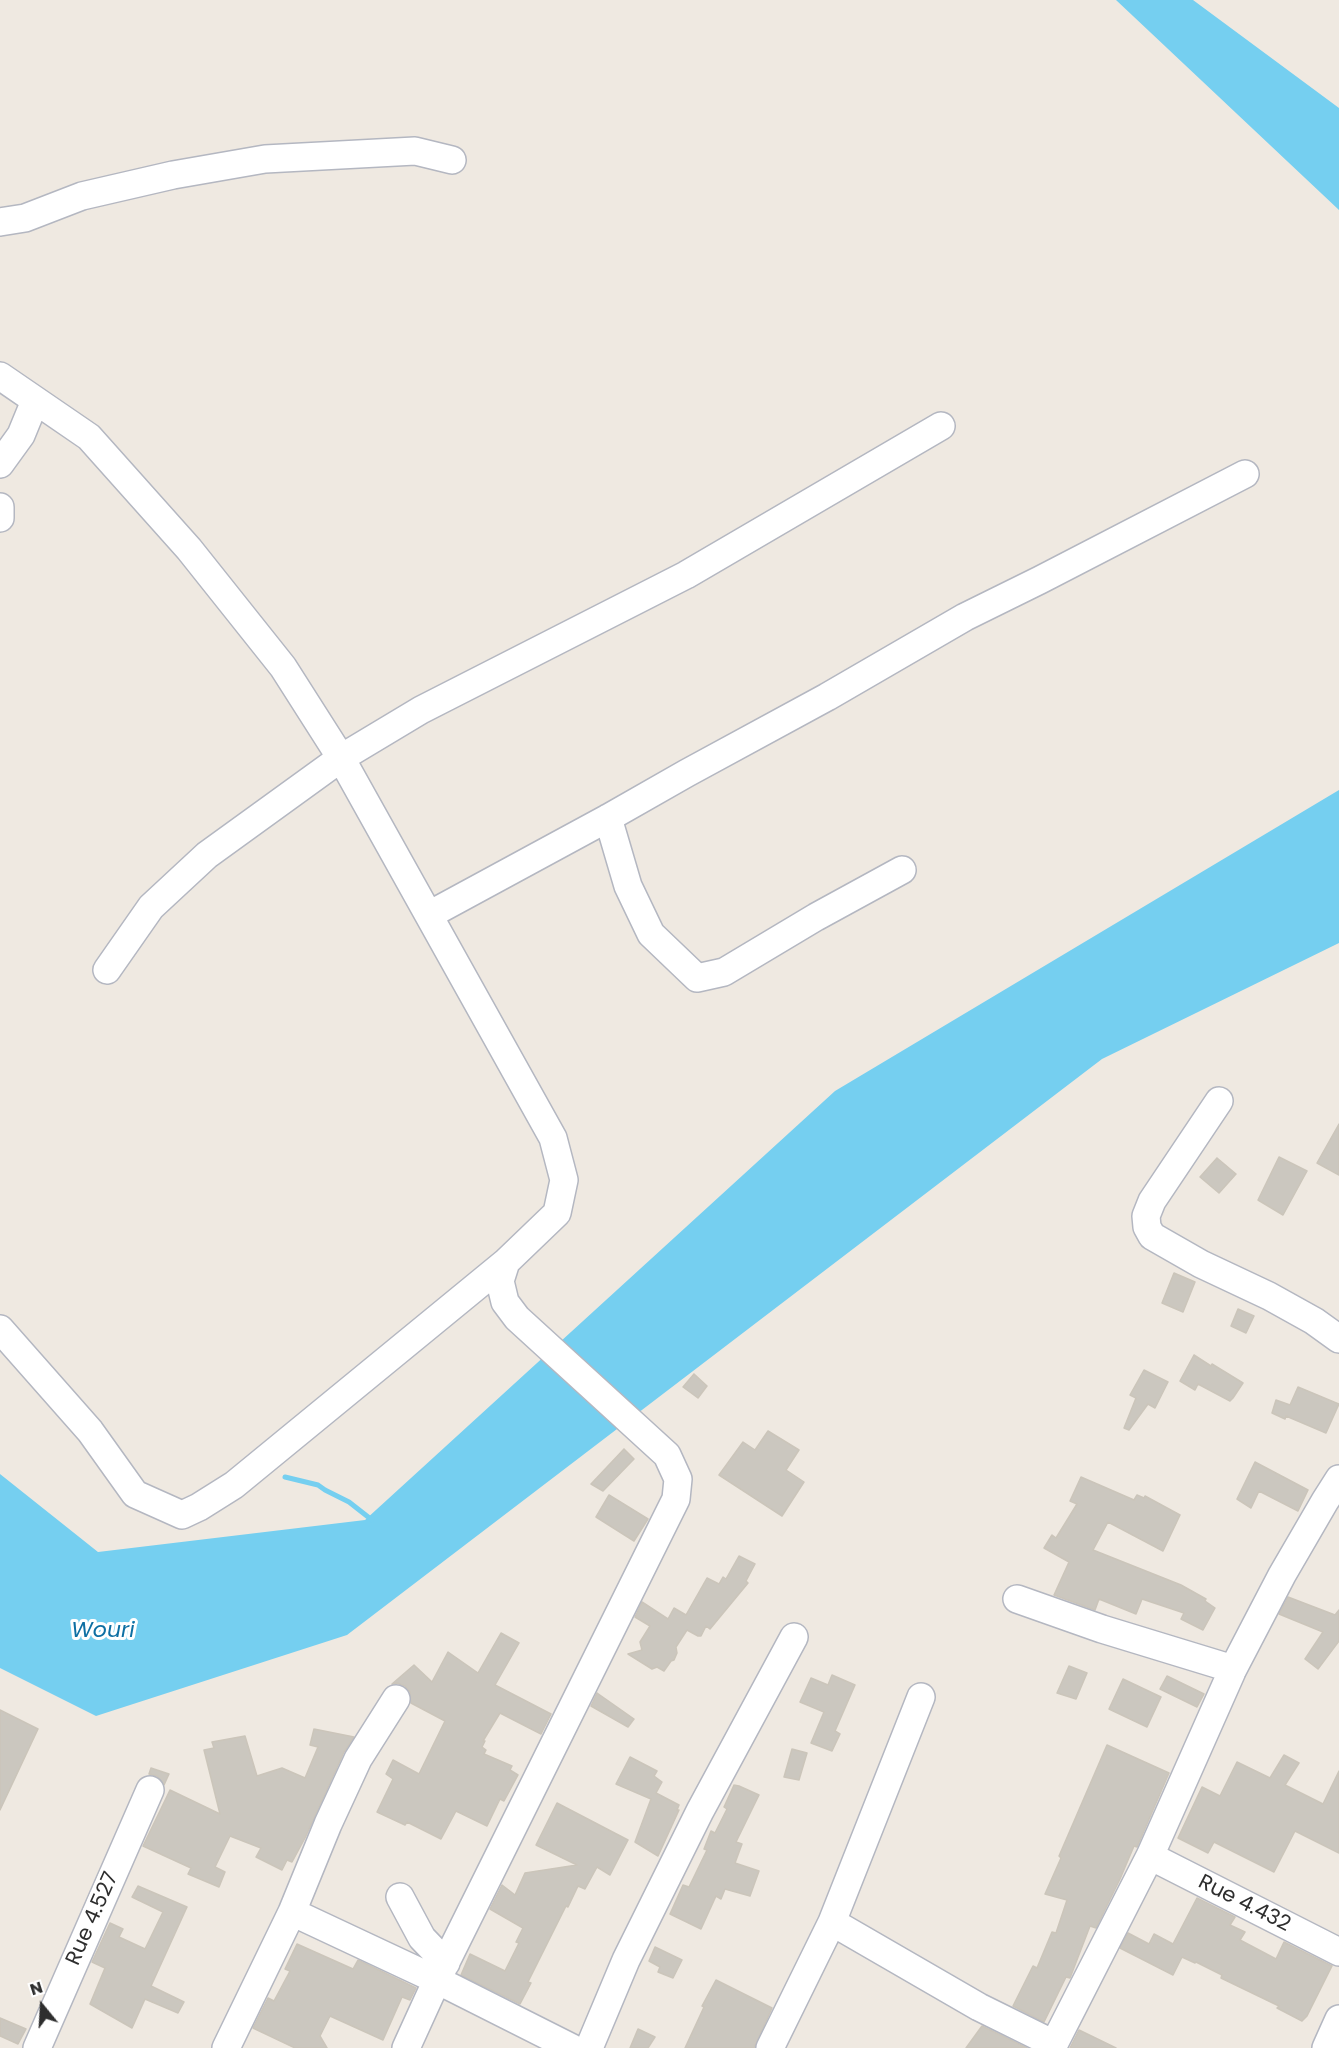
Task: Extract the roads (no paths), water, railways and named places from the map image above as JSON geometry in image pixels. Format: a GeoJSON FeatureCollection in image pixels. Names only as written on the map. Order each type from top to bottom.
{"type":"FeatureCollection","features":[{"type":"Feature","properties":{"kind":"street"},"geometry":{"type":"LineString","coordinates":[[0,222],[25,218],[82,196],[265,159],[415,151],[452,160]]}},
{"type":"Feature","properties":{"kind":"street"},"geometry":{"type":"LineString","coordinates":[[0,376],[88,437],[189,549],[283,667],[341,758],[553,1138],[564,1180],[557,1213],[506,1262],[234,1485],[182,1515],[135,1494],[90,1431],[0,1329]]}},
{"type":"Feature","properties":{"kind":"street"},"geometry":{"type":"LineString","coordinates":[[0,464],[21,435],[35,401]]}},
{"type":"Feature","properties":{"kind":"street"},"geometry":{"type":"LineString","coordinates":[[107,970],[151,907],[207,855],[341,758],[421,710],[686,575],[941,426]]}},
{"type":"Feature","properties":{"kind":"street"},"geometry":{"type":"LineString","coordinates":[[429,915],[827,697],[964,616],[1040,580],[1245,474]]}},
{"type":"Feature","properties":{"kind":"street"},"geometry":{"type":"LineString","coordinates":[[0,507],[0,518]]}},
{"type":"Feature","properties":{"kind":"street"},"geometry":{"type":"LineString","coordinates":[[608,819],[628,886],[651,934],[697,978],[723,972],[816,916],[902,870]]}},
{"type":"Feature","properties":{"kind":"street"},"geometry":{"type":"LineString","coordinates":[[1219,1101],[1152,1201],[1146,1216],[1147,1227],[1152,1236],[1201,1264],[1269,1296],[1314,1321],[1339,1339]]}},
{"type":"Feature","properties":{"kind":"street"},"geometry":{"type":"LineString","coordinates":[[406,2048],[676,1498],[678,1479],[667,1455],[517,1318],[506,1302],[500,1281],[506,1262]]}},
{"type":"Feature","properties":{"kind":"street"},"geometry":{"type":"LineString","coordinates":[[832,1922],[979,2007],[1053,2046],[1150,1856],[1233,1669],[1282,1575],[1339,1479]]}},
{"type":"Feature","properties":{"kind":"street"},"geometry":{"type":"LineString","coordinates":[[1017,1599],[1102,1629],[1233,1669]]}},
{"type":"Feature","properties":{"kind":"street"},"geometry":{"type":"LineString","coordinates":[[589,2048],[626,1960],[689,1832],[794,1637]]}},
{"type":"Feature","properties":{"kind":"street"},"geometry":{"type":"LineString","coordinates":[[770,2048],[832,1922],[921,1697]]}},
{"type":"Feature","properties":{"kind":"street"},"geometry":{"type":"LineString","coordinates":[[226,2048],[292,1912],[328,1824],[358,1759],[396,1699]]}},
{"type":"Feature","properties":{"kind":"street","name":"Rue 4.527"},"geometry":{"type":"LineString","coordinates":[[37,2048],[150,1790]]}},
{"type":"Feature","properties":{"kind":"street","name":"Rue 4.432"},"geometry":{"type":"LineString","coordinates":[[1150,1856],[1339,1952]]}},
{"type":"Feature","properties":{"kind":"street"},"geometry":{"type":"LineString","coordinates":[[400,1897],[442,1971]]}},
{"type":"Feature","properties":{"kind":"street"},"geometry":{"type":"LineString","coordinates":[[292,1912],[442,1971],[572,2048]]}},
{"type":"Feature","properties":{"kind":"street"},"geometry":{"type":"LineString","coordinates":[[1326,2048],[1339,2019]]}},
{"type":"Feature","properties":{"kind":"water"},"geometry":{"type":"Polygon","coordinates":[[[1116,0],[1193,0],[1339,108],[1339,210],[1116,0]]]}},
{"type":"Feature","properties":{"kind":"water","name":"Wouri"},"geometry":{"type":"Polygon","coordinates":[[[1339,790],[1339,943],[1102,1059],[347,1635],[96,1716],[0,1668],[0,1474],[98,1552],[365,1520],[835,1091],[1339,790]]]}},
{"type":"Feature","properties":{"kind":"waterway"},"geometry":{"type":"LineString","coordinates":[[285,1477],[318,1485],[349,1502],[372,1520]]}}]}
